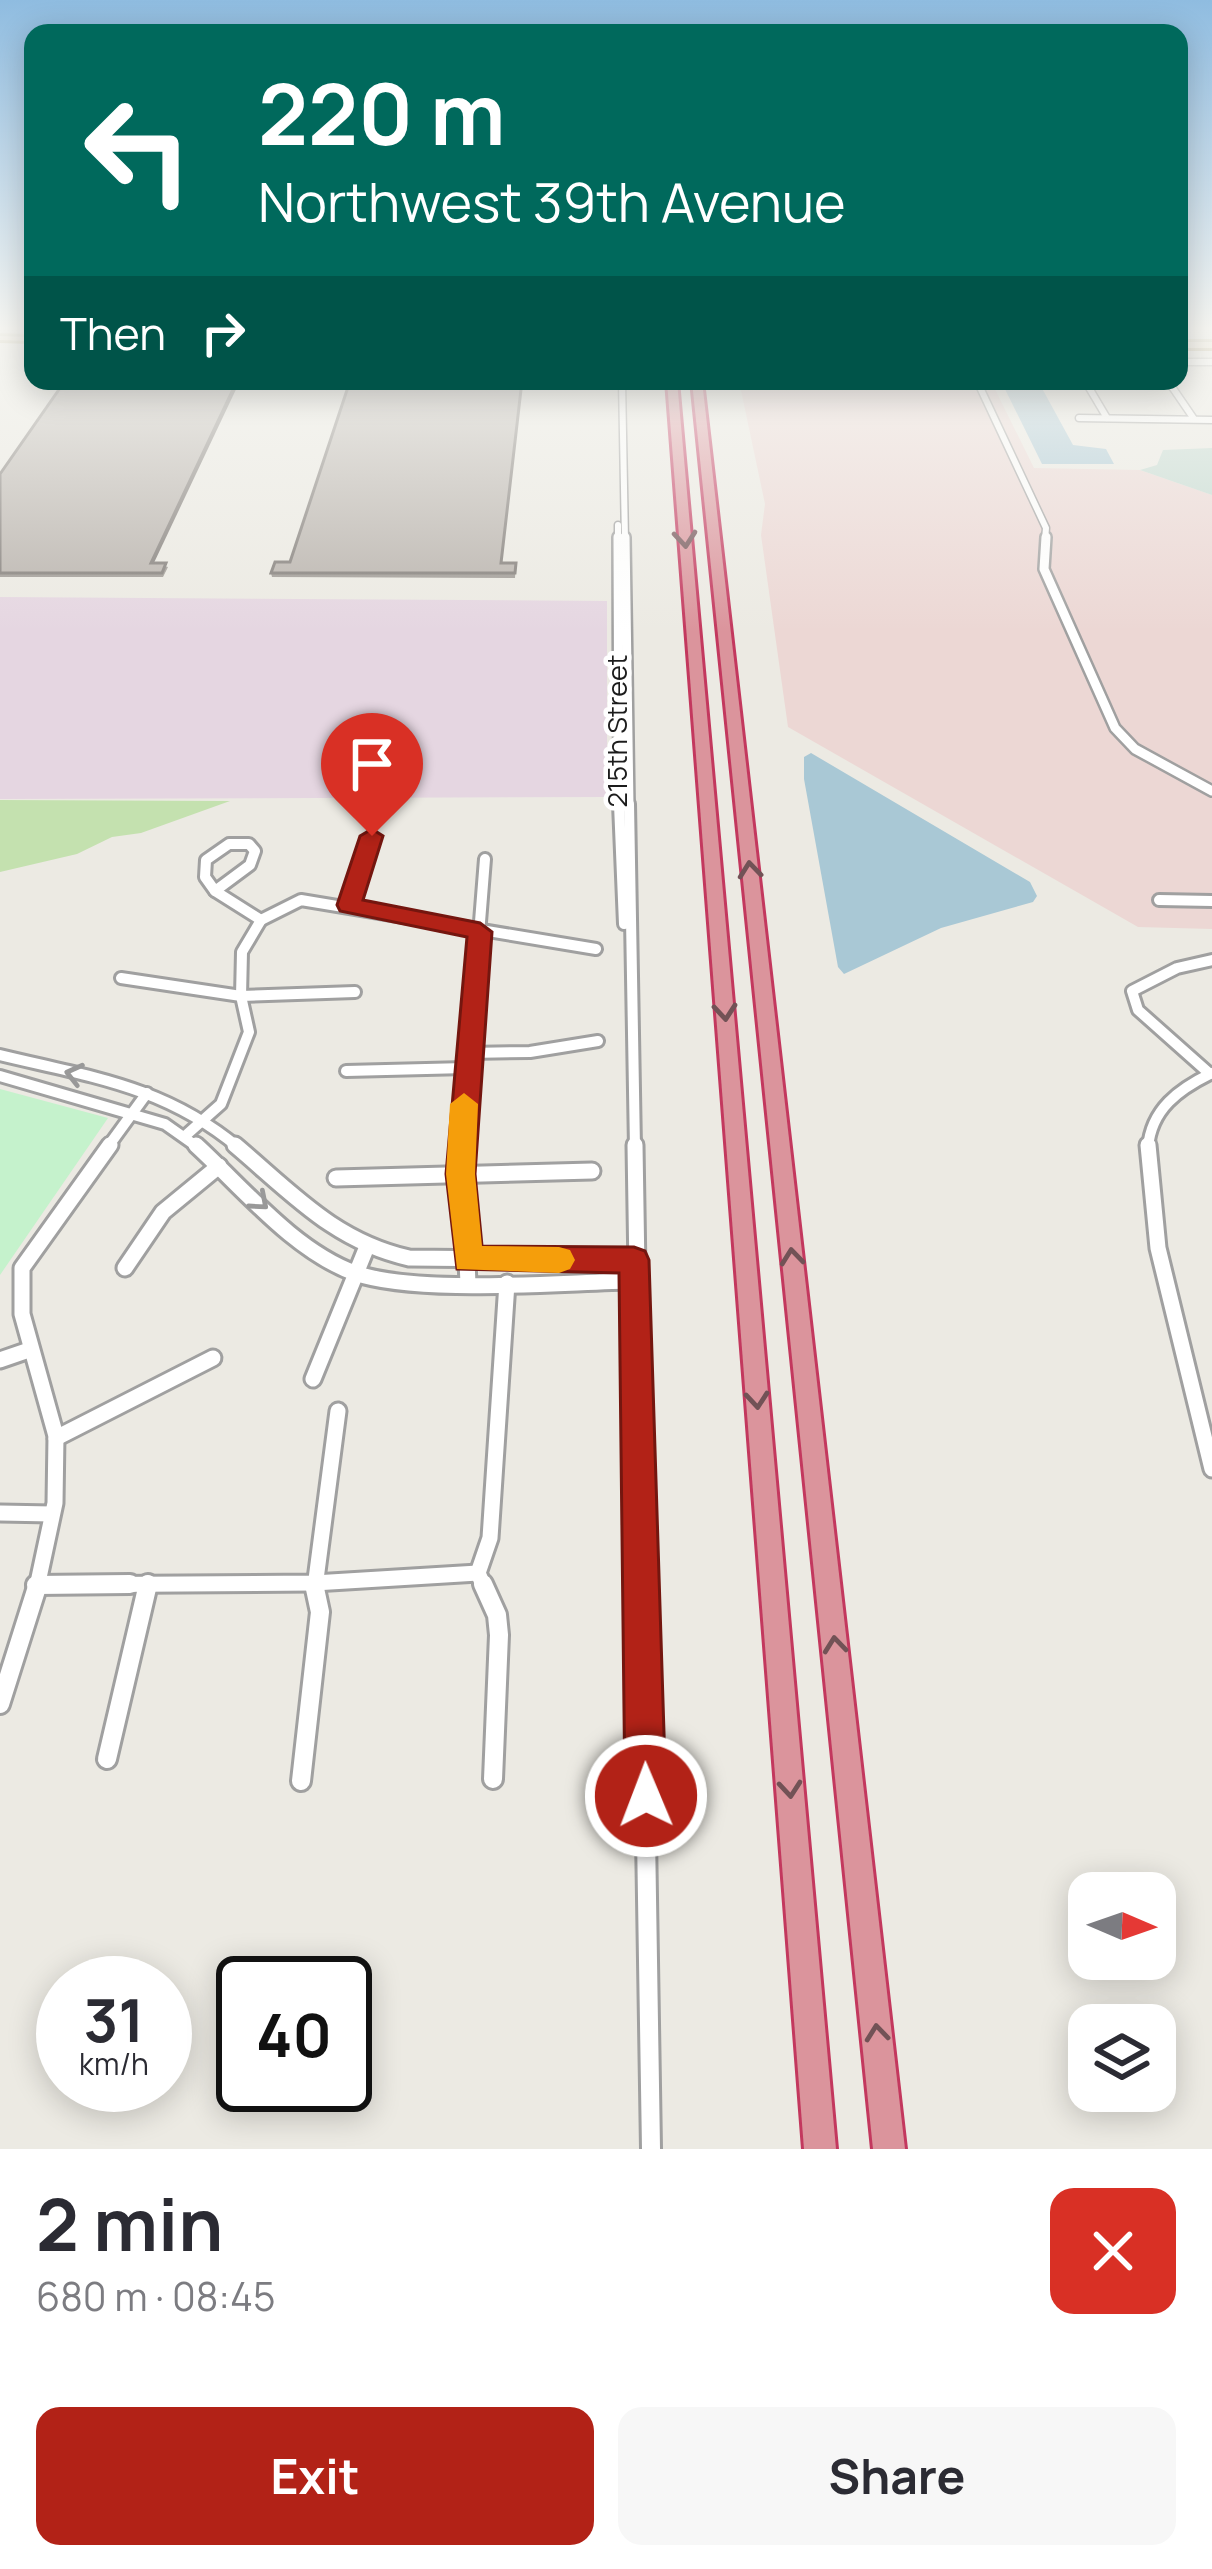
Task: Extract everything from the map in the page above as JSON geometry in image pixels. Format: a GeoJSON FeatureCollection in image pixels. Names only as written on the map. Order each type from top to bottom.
{"type":"FeatureCollection","features":[{"type":"Feature","properties":{"kind":"highway"},"geometry":{"type":"LineString","coordinates":[[676,431],[820,2149]]}},
{"type":"Feature","properties":{"kind":"highway"},"geometry":{"type":"LineString","coordinates":[[702,431],[889,2149]]}},
{"type":"Feature","properties":{"kind":"street","name":"215th Street"},"geometry":{"type":"LineString","coordinates":[[623,431],[617,547],[619,835],[630,992],[651,2149]]}},
{"type":"Feature","properties":{"kind":"street"},"geometry":{"type":"LineString","coordinates":[[1001,431],[1046,528],[1044,568],[1115,728],[1136,748],[1212,791]]}},
{"type":"Feature","properties":{"kind":"street"},"geometry":{"type":"LineString","coordinates":[[349,905],[372,836]]}},
{"type":"Feature","properties":{"kind":"street"},"geometry":{"type":"LineString","coordinates":[[214,891],[250,865],[255,851],[248,844],[223,842],[210,850],[206,880],[214,891],[262,920]]}},
{"type":"Feature","properties":{"kind":"street"},"geometry":{"type":"LineString","coordinates":[[468,1284],[460,1174],[485,859]]}},
{"type":"Feature","properties":{"kind":"street"},"geometry":{"type":"LineString","coordinates":[[1159,900],[1212,901]]}},
{"type":"Feature","properties":{"kind":"street"},"geometry":{"type":"LineString","coordinates":[[185,1136],[220,1104],[249,1033],[241,996],[242,952],[262,920],[287,903],[349,905],[480,932],[596,949]]}},
{"type":"Feature","properties":{"kind":"street"},"geometry":{"type":"LineString","coordinates":[[1212,960],[1132,991],[1133,1001],[1211,1074],[1166,1102],[1150,1130],[1146,1180],[1212,1469]]}},
{"type":"Feature","properties":{"kind":"street"},"geometry":{"type":"LineString","coordinates":[[121,978],[257,999],[355,992]]}},
{"type":"Feature","properties":{"kind":"street"},"geometry":{"type":"LineString","coordinates":[[346,1071],[598,1041]]}},
{"type":"Feature","properties":{"kind":"street"},"geometry":{"type":"LineString","coordinates":[[0,1055],[147,1094],[203,1119],[334,1233],[366,1249],[409,1258],[634,1260]]}},
{"type":"Feature","properties":{"kind":"street"},"geometry":{"type":"LineString","coordinates":[[0,1076],[132,1111],[185,1136],[309,1247],[356,1273],[410,1283],[634,1281]]}},
{"type":"Feature","properties":{"kind":"street"},"geometry":{"type":"LineString","coordinates":[[0,1704],[52,1514],[56,1438],[16,1302],[22,1268],[147,1094]]}},
{"type":"Feature","properties":{"kind":"street"},"geometry":{"type":"LineString","coordinates":[[125,1268],[163,1213],[219,1166]]}},
{"type":"Feature","properties":{"kind":"street"},"geometry":{"type":"LineString","coordinates":[[336,1178],[592,1171]]}},
{"type":"Feature","properties":{"kind":"street"},"geometry":{"type":"LineString","coordinates":[[314,1378],[366,1249]]}},
{"type":"Feature","properties":{"kind":"street"},"geometry":{"type":"LineString","coordinates":[[493,1779],[499,1635],[497,1615],[478,1573],[490,1538],[507,1283]]}},
{"type":"Feature","properties":{"kind":"street"},"geometry":{"type":"LineString","coordinates":[[0,1360],[29,1350]]}},
{"type":"Feature","properties":{"kind":"street"},"geometry":{"type":"LineString","coordinates":[[56,1438],[213,1358]]}},
{"type":"Feature","properties":{"kind":"street"},"geometry":{"type":"LineString","coordinates":[[301,1781],[320,1612],[314,1583],[338,1411]]}},
{"type":"Feature","properties":{"kind":"street"},"geometry":{"type":"LineString","coordinates":[[0,1513],[52,1514]]}},
{"type":"Feature","properties":{"kind":"street"},"geometry":{"type":"LineString","coordinates":[[36,1585],[314,1583],[478,1573]]}},
{"type":"Feature","properties":{"kind":"street"},"geometry":{"type":"LineString","coordinates":[[107,1759],[148,1584]]}},
{"type":"Feature","properties":{"kind":"shaded area"},"geometry":{"type":"Polygon","coordinates":[[[750,431],[1016,431],[1034,468],[1140,470],[1212,495],[1212,929],[1138,927],[788,727],[761,535],[765,504],[750,431]]]}},
{"type":"Feature","properties":{"kind":"shaded area"},"geometry":{"type":"Polygon","coordinates":[[[0,597],[607,601],[607,797],[0,799],[0,597]]]}},
{"type":"Feature","properties":{"kind":"green space"},"geometry":{"type":"Polygon","coordinates":[[[1212,448],[1212,495],[1140,470],[1157,465],[1163,450],[1212,448]]]}},
{"type":"Feature","properties":{"kind":"green space"},"geometry":{"type":"Polygon","coordinates":[[[0,800],[230,801],[141,833],[112,837],[77,854],[0,872],[0,800]]]}},
{"type":"Feature","properties":{"kind":"green space"},"geometry":{"type":"Polygon","coordinates":[[[0,1089],[108,1118],[0,1275],[0,1089]]]}},
{"type":"Feature","properties":{"kind":"water"},"geometry":{"type":"Polygon","coordinates":[[[1026,431],[1066,431],[1073,445],[1106,449],[1114,464],[1042,464],[1026,431]]]}},
{"type":"Feature","properties":{"kind":"water"},"geometry":{"type":"Polygon","coordinates":[[[811,753],[1030,882],[1037,896],[1033,902],[941,928],[844,974],[838,967],[804,779],[804,757],[811,753]]]}},
{"type":"Feature","properties":{"kind":"building"},"geometry":{"type":"Polygon","coordinates":[[[30,431],[213,431],[151,563],[166,563],[162,573],[0,573],[0,474],[30,431]]]}},
{"type":"Feature","properties":{"kind":"building"},"geometry":{"type":"Polygon","coordinates":[[[333,431],[516,431],[501,563],[516,563],[515,573],[271,573],[275,562],[290,562],[333,431]]]}},
{"type":"Feature","properties":{"kind":"slow traffic"},"geometry":{"type":"LineString","coordinates":[[464,1104],[460,1174],[468,1259],[559,1260]]}},
{"type":"Feature","properties":{"kind":"route"},"geometry":{"type":"LineString","coordinates":[[372,836],[349,905],[480,932],[460,1174],[468,1259],[634,1260],[646,1796]]}}]}
